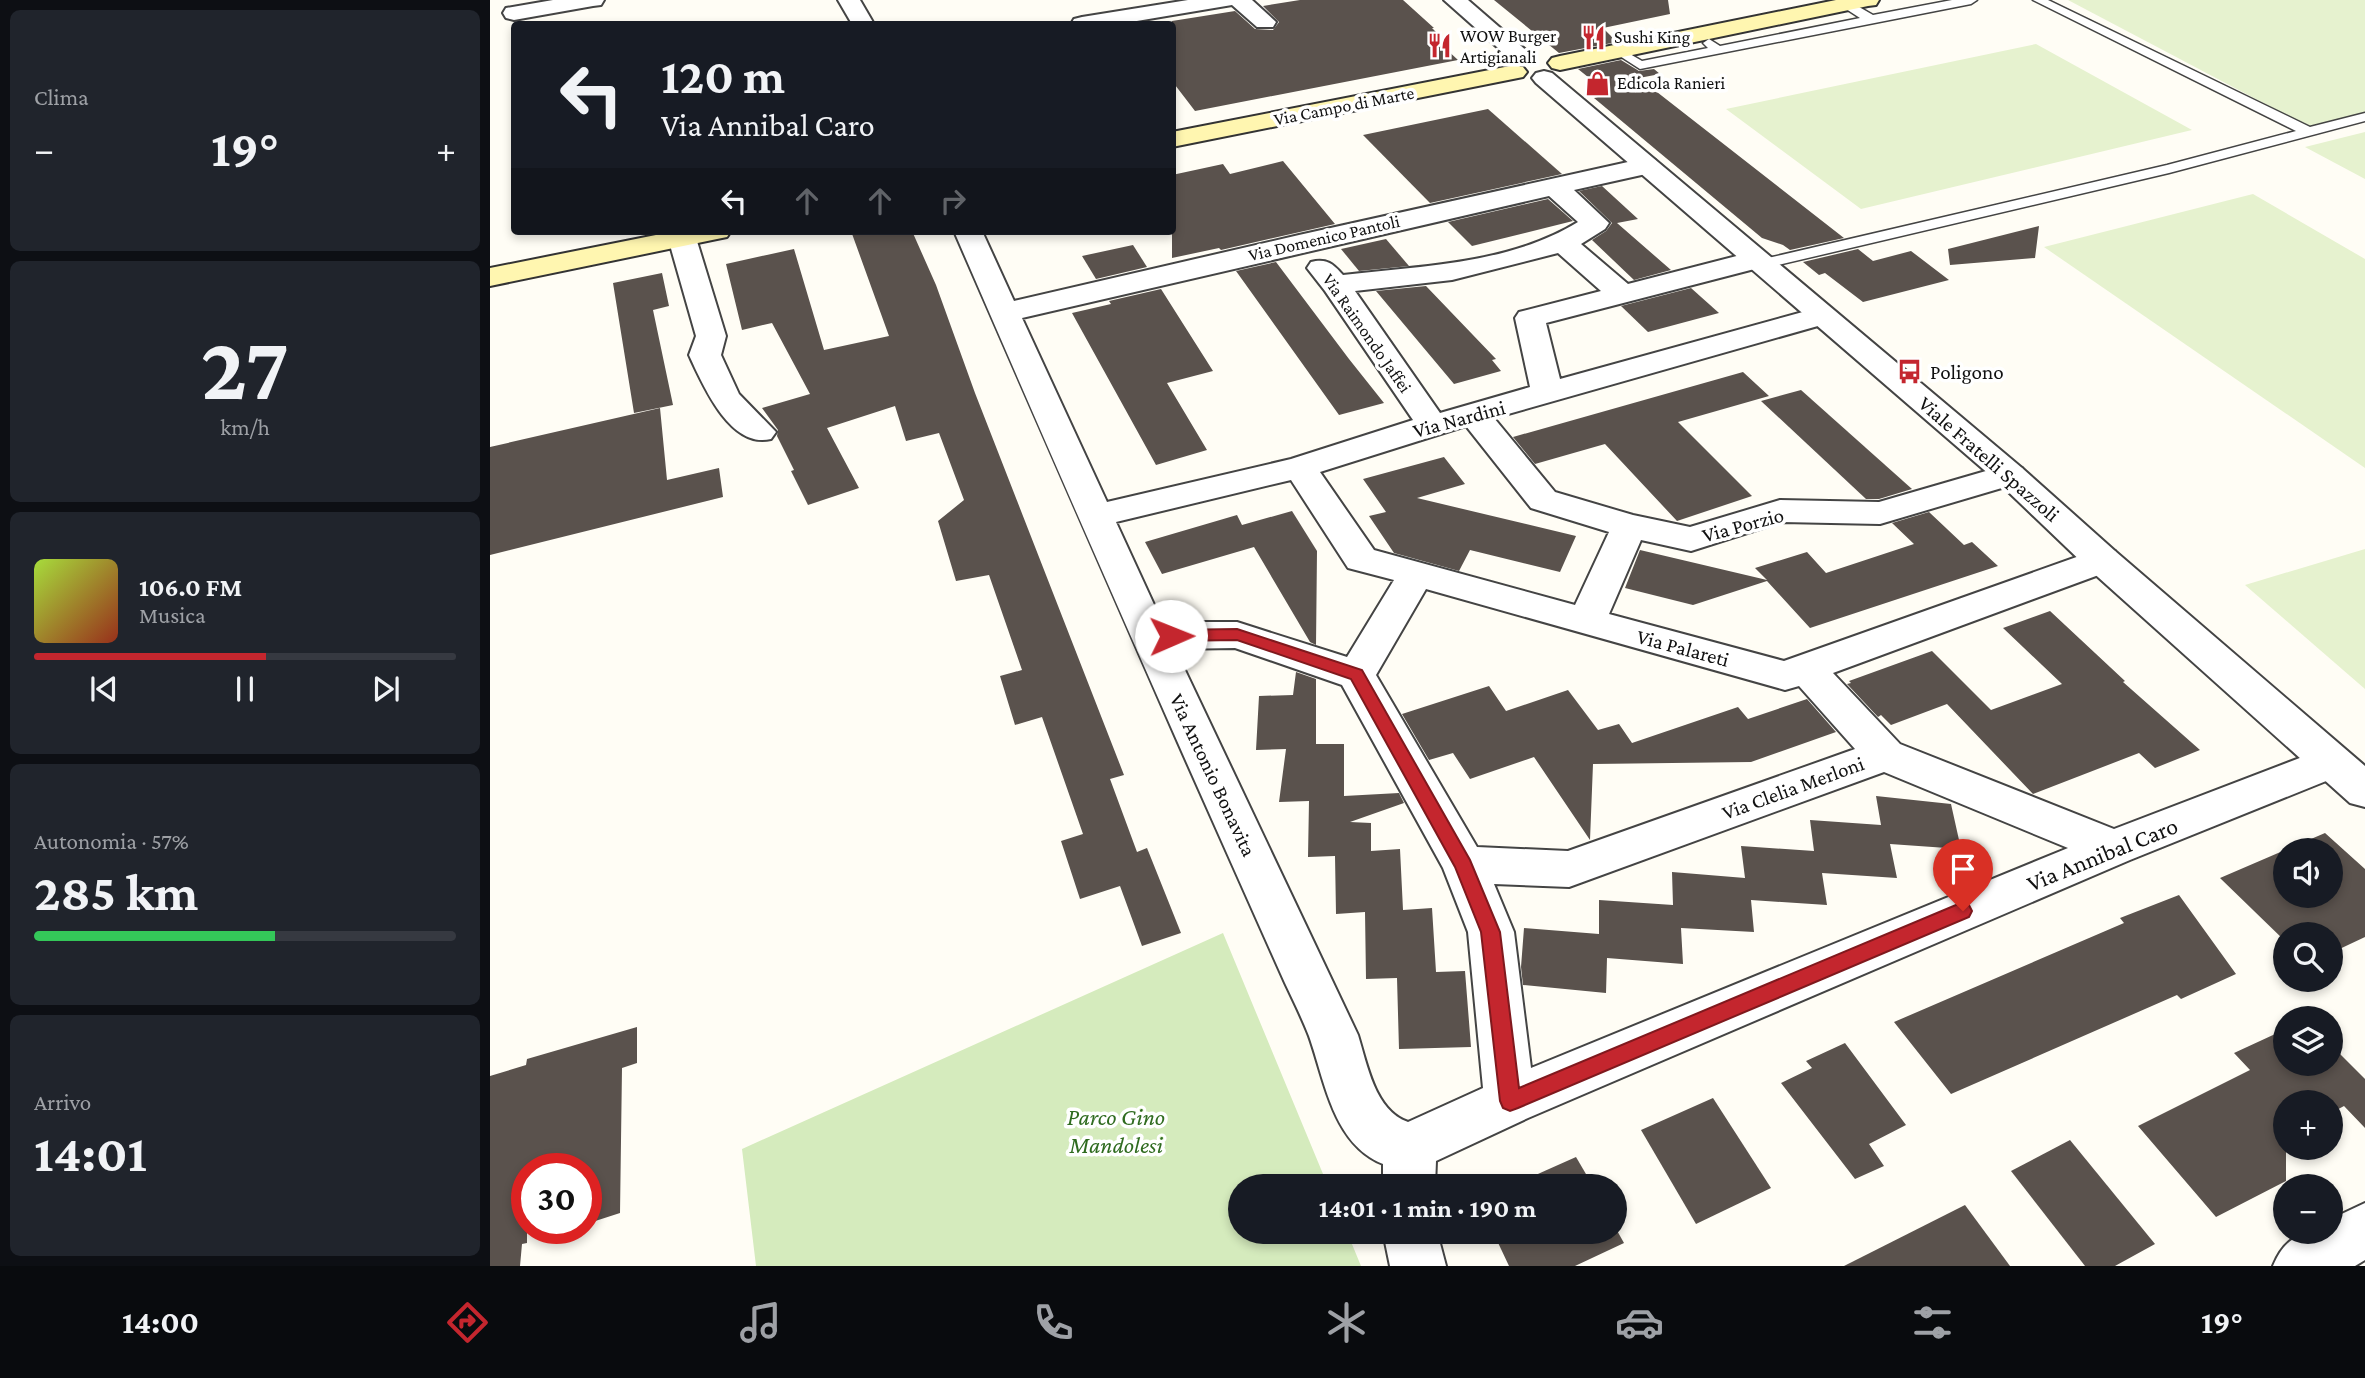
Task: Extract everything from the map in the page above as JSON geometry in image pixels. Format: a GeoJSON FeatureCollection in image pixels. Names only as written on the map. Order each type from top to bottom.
{"type":"FeatureCollection","features":[{"type":"Feature","properties":{"kind":"main road","name":"Via Campo di Marte"},"geometry":{"type":"LineString","coordinates":[[1176,139],[1698,34],[1862,8]]}},
{"type":"Feature","properties":{"kind":"main road"},"geometry":{"type":"LineString","coordinates":[[490,277],[697,235]]}},
{"type":"Feature","properties":{"kind":"street"},"geometry":{"type":"LineString","coordinates":[[849,0],[861,21]]}},
{"type":"Feature","properties":{"kind":"street"},"geometry":{"type":"LineString","coordinates":[[1100,21],[1227,0]]}},
{"type":"Feature","properties":{"kind":"street"},"geometry":{"type":"LineString","coordinates":[[1240,0],[1265,22]]}},
{"type":"Feature","properties":{"kind":"street","name":"Viale Fratelli Spazzoli"},"geometry":{"type":"LineString","coordinates":[[1455,0],[2010,475],[2348,777]]}},
{"type":"Feature","properties":{"kind":"street"},"geometry":{"type":"LineString","coordinates":[[514,13],[600,4]]}},
{"type":"Feature","properties":{"kind":"street","name":"Via Domenico Pantoli"},"geometry":{"type":"LineString","coordinates":[[1003,313],[1299,243],[1646,166]]}},
{"type":"Feature","properties":{"kind":"street"},"geometry":{"type":"LineString","coordinates":[[1336,285],[1452,271],[1563,243],[1595,223],[1554,186]]}},
{"type":"Feature","properties":{"kind":"street","name":"Via Antonio Bonavita"},"geometry":{"type":"LineString","coordinates":[[970,235],[1149,636],[1333,1035],[1353,1095],[1370,1125],[1385,1141],[1397,1146],[1410,1167]]}},
{"type":"Feature","properties":{"kind":"street"},"geometry":{"type":"LineString","coordinates":[[682,238],[711,336],[705,355],[725,398],[759,432]]}},
{"type":"Feature","properties":{"kind":"street","name":"Via Raimondo Jaffei"},"geometry":{"type":"LineString","coordinates":[[1299,243],[1336,285],[1432,425]]}},
{"type":"Feature","properties":{"kind":"street"},"geometry":{"type":"LineString","coordinates":[[1563,243],[1622,294]]}},
{"type":"Feature","properties":{"kind":"street"},"geometry":{"type":"LineString","coordinates":[[1548,394],[1530,318],[1759,262]]}},
{"type":"Feature","properties":{"kind":"street","name":"Via Nardini"},"geometry":{"type":"LineString","coordinates":[[1096,516],[1300,467],[1432,425],[1821,316]]}},
{"type":"Feature","properties":{"kind":"street","name":"Via Porzio"},"geometry":{"type":"LineString","coordinates":[[1474,415],[1543,500],[1629,526],[1690,539],[1780,511],[1880,513],[2010,475]]}},
{"type":"Feature","properties":{"kind":"street","name":"Via Palareti"},"geometry":{"type":"LineString","coordinates":[[1300,467],[1361,559],[1785,676],[2102,560]]}},
{"type":"Feature","properties":{"kind":"street"},"geometry":{"type":"LineString","coordinates":[[1586,622],[1629,526]]}},
{"type":"Feature","properties":{"kind":"street"},"geometry":{"type":"LineString","coordinates":[[1356,675],[1415,576]]}},
{"type":"Feature","properties":{"kind":"street"},"geometry":{"type":"LineString","coordinates":[[1149,636],[1237,635],[1356,675],[1464,865],[1491,932],[1510,1101]]}},
{"type":"Feature","properties":{"kind":"street"},"geometry":{"type":"LineString","coordinates":[[1807,670],[1885,755]]}},
{"type":"Feature","properties":{"kind":"street","name":"Via Clelia Merloni"},"geometry":{"type":"LineString","coordinates":[[1464,865],[1569,869],[1885,755],[2113,848]]}},
{"type":"Feature","properties":{"kind":"street","name":"Via Annibal Caro"},"geometry":{"type":"LineString","coordinates":[[1410,1167],[1510,1101],[2113,848],[2348,777]]}},
{"type":"Feature","properties":{"kind":"street"},"geometry":{"type":"LineString","coordinates":[[2301,1266],[2365,1230]]}},
{"type":"Feature","properties":{"kind":"street"},"geometry":{"type":"LineString","coordinates":[[1413,1244],[1418,1266]]}},
{"type":"Feature","properties":{"kind":"lane"},"geometry":{"type":"LineString","coordinates":[[1618,51],[1640,65],[1718,50],[1862,8],[1971,0]]}},
{"type":"Feature","properties":{"kind":"lane"},"geometry":{"type":"LineString","coordinates":[[2039,0],[2309,131]]}},
{"type":"Feature","properties":{"kind":"lane"},"geometry":{"type":"LineString","coordinates":[[1698,34],[1718,50]]}},
{"type":"Feature","properties":{"kind":"lane"},"geometry":{"type":"LineString","coordinates":[[1759,262],[2169,169],[2365,117]]}},
{"type":"Feature","properties":{"kind":"green space"},"geometry":{"type":"Polygon","coordinates":[[[2068,0],[2365,0],[2365,112],[2309,127],[2068,0]]]}},
{"type":"Feature","properties":{"kind":"green space"},"geometry":{"type":"Polygon","coordinates":[[[2036,44],[2192,130],[1861,209],[1726,109],[2036,44]]]}},
{"type":"Feature","properties":{"kind":"green space"},"geometry":{"type":"Polygon","coordinates":[[[2365,132],[2365,179],[2305,147],[2365,132]]]}},
{"type":"Feature","properties":{"kind":"green space"},"geometry":{"type":"Polygon","coordinates":[[[2253,194],[2365,259],[2365,468],[2044,247],[2253,194]]]}},
{"type":"Feature","properties":{"kind":"green space"},"geometry":{"type":"Polygon","coordinates":[[[2365,549],[2365,689],[2245,585],[2365,549]]]}},
{"type":"Feature","properties":{"kind":"green space","name":"Parco Gino Mandolesi"},"geometry":{"type":"Polygon","coordinates":[[[1223,933],[1323,1174],[1228,1174],[1228,1244],[1352,1244],[1361,1266],[756,1266],[742,1149],[1223,933]]]}},
{"type":"Feature","properties":{"kind":"building"},"geometry":{"type":"Polygon","coordinates":[[[1300,0],[1403,0],[1434,28],[1438,34],[1431,35],[1458,60],[1195,111],[1176,86],[1176,21],[1172,21],[1235,11],[1255,29],[1273,30],[1279,22],[1263,6],[1300,0]]]}},
{"type":"Feature","properties":{"kind":"building"},"geometry":{"type":"Polygon","coordinates":[[[1494,0],[1668,0],[1670,14],[1603,28],[1617,42],[1559,53],[1494,0]]]}},
{"type":"Feature","properties":{"kind":"building"},"geometry":{"type":"Polygon","coordinates":[[[1621,60],[1639,71],[1654,69],[1660,74],[1639,78],[1844,238],[1790,250],[1762,238],[1594,98],[1602,96],[1586,82],[1593,81],[1578,69],[1621,60]]]}},
{"type":"Feature","properties":{"kind":"building"},"geometry":{"type":"Polygon","coordinates":[[[1488,109],[1562,174],[1430,203],[1363,135],[1488,109]]]}},
{"type":"Feature","properties":{"kind":"building"},"geometry":{"type":"Polygon","coordinates":[[[1283,161],[1335,224],[1221,250],[1219,248],[1172,258],[1172,235],[1176,235],[1176,174],[1223,164],[1230,174],[1283,161]]]}},
{"type":"Feature","properties":{"kind":"building"},"geometry":{"type":"Polygon","coordinates":[[[1602,186],[1638,219],[1617,223],[1671,270],[1634,280],[1592,240],[1606,231],[1612,223],[1579,191],[1602,186]]]}},
{"type":"Feature","properties":{"kind":"building"},"geometry":{"type":"Polygon","coordinates":[[[1548,199],[1573,221],[1472,246],[1448,222],[1548,199]]]}},
{"type":"Feature","properties":{"kind":"building"},"geometry":{"type":"Polygon","coordinates":[[[2039,226],[2035,258],[1950,265],[1948,249],[2039,226]]]}},
{"type":"Feature","properties":{"kind":"building"},"geometry":{"type":"Polygon","coordinates":[[[852,235],[914,235],[936,285],[975,393],[1124,775],[1110,779],[1137,852],[1147,848],[1181,933],[1142,946],[1120,886],[1080,899],[1061,841],[1083,834],[1042,717],[1015,725],[1000,676],[1022,670],[989,575],[956,581],[938,521],[964,500],[939,433],[906,441],[895,406],[827,428],[859,488],[808,505],[777,436],[778,430],[762,408],[810,394],[772,323],[742,330],[726,264],[794,249],[824,350],[889,336],[852,235]]]}},
{"type":"Feature","properties":{"kind":"building"},"geometry":{"type":"Polygon","coordinates":[[[1386,239],[1409,266],[1359,271],[1341,249],[1386,239]]]}},
{"type":"Feature","properties":{"kind":"building"},"geometry":{"type":"Polygon","coordinates":[[[1133,245],[1147,267],[1096,279],[1082,256],[1133,245]]]}},
{"type":"Feature","properties":{"kind":"building"},"geometry":{"type":"Polygon","coordinates":[[[1858,249],[1873,261],[1911,251],[1949,280],[1863,302],[1825,273],[1819,275],[1803,262],[1858,249]]]}},
{"type":"Feature","properties":{"kind":"building"},"geometry":{"type":"Polygon","coordinates":[[[1276,262],[1384,403],[1339,415],[1236,271],[1276,262]]]}},
{"type":"Feature","properties":{"kind":"building"},"geometry":{"type":"Polygon","coordinates":[[[662,273],[669,306],[653,310],[673,405],[634,413],[613,283],[662,273]]]}},
{"type":"Feature","properties":{"kind":"building"},"geometry":{"type":"Polygon","coordinates":[[[1426,286],[1496,359],[1492,360],[1501,371],[1454,384],[1376,291],[1426,286]]]}},
{"type":"Feature","properties":{"kind":"building"},"geometry":{"type":"Polygon","coordinates":[[[1691,288],[1719,313],[1648,332],[1621,306],[1691,288]]]}},
{"type":"Feature","properties":{"kind":"building"},"geometry":{"type":"Polygon","coordinates":[[[1161,289],[1213,371],[1167,383],[1207,450],[1156,465],[1072,313],[1161,289]]]}},
{"type":"Feature","properties":{"kind":"building"},"geometry":{"type":"Polygon","coordinates":[[[1743,372],[1769,396],[1678,422],[1752,496],[1677,521],[1605,444],[1535,464],[1513,437],[1743,372]]]}},
{"type":"Feature","properties":{"kind":"building"},"geometry":{"type":"Polygon","coordinates":[[[1801,390],[1912,489],[1879,499],[1866,499],[1761,401],[1801,390]]]}},
{"type":"Feature","properties":{"kind":"building"},"geometry":{"type":"Polygon","coordinates":[[[660,408],[667,480],[719,468],[723,497],[490,555],[490,447],[660,408]]]}},
{"type":"Feature","properties":{"kind":"building"},"geometry":{"type":"Polygon","coordinates":[[[1444,457],[1465,484],[1417,498],[1576,536],[1560,572],[1470,550],[1459,571],[1394,553],[1369,516],[1386,512],[1363,479],[1444,457]]]}},
{"type":"Feature","properties":{"kind":"building"},"geometry":{"type":"Polygon","coordinates":[[[1292,511],[1317,551],[1316,645],[1310,642],[1254,547],[1162,574],[1145,542],[1237,515],[1242,525],[1292,511]]]}},
{"type":"Feature","properties":{"kind":"building"},"geometry":{"type":"Polygon","coordinates":[[[1929,512],[1964,545],[1972,542],[1998,566],[1810,628],[1767,581],[1693,605],[1625,588],[1640,550],[1767,580],[1755,568],[1807,552],[1826,573],[1914,544],[1892,523],[1929,512]]]}},
{"type":"Feature","properties":{"kind":"building"},"geometry":{"type":"Polygon","coordinates":[[[2050,611],[2125,681],[2123,682],[2200,750],[2155,768],[2139,753],[2033,794],[1947,704],[1891,725],[1881,715],[1878,717],[1847,684],[1932,651],[1991,710],[2062,684],[2003,628],[2050,611]]]}},
{"type":"Feature","properties":{"kind":"building"},"geometry":{"type":"Polygon","coordinates":[[[1296,672],[1316,679],[1316,744],[1344,744],[1344,796],[1399,793],[1404,803],[1350,822],[1371,823],[1371,851],[1400,849],[1403,910],[1432,908],[1436,972],[1465,971],[1471,1047],[1399,1049],[1397,978],[1366,979],[1365,912],[1336,914],[1335,856],[1308,857],[1309,801],[1279,802],[1286,749],[1256,750],[1259,696],[1293,695],[1296,672]]]}},
{"type":"Feature","properties":{"kind":"building"},"geometry":{"type":"Polygon","coordinates":[[[1489,686],[1506,711],[1568,690],[1598,730],[1619,724],[1632,743],[1738,707],[1748,719],[1807,699],[1836,732],[1751,762],[1593,764],[1590,840],[1534,757],[1470,779],[1453,753],[1429,760],[1402,714],[1489,686]]]}},
{"type":"Feature","properties":{"kind":"building"},"geometry":{"type":"Polygon","coordinates":[[[1876,796],[1951,804],[1961,849],[1890,844],[1897,878],[1822,873],[1827,905],[1751,900],[1754,932],[1681,928],[1683,964],[1607,958],[1606,993],[1523,985],[1521,967],[1524,928],[1599,934],[1599,900],[1673,905],[1672,872],[1745,878],[1741,846],[1814,851],[1810,820],[1881,825],[1876,796]]]}},
{"type":"Feature","properties":{"kind":"building"},"geometry":{"type":"Polygon","coordinates":[[[2325,833],[2331,838],[2313,838],[2325,833]]]}},
{"type":"Feature","properties":{"kind":"building"},"geometry":{"type":"Polygon","coordinates":[[[2343,849],[2365,869],[2365,937],[2343,947],[2343,922],[2273,922],[2273,929],[2220,878],[2273,855],[2273,908],[2343,908],[2343,849]]]}},
{"type":"Feature","properties":{"kind":"building"},"geometry":{"type":"Polygon","coordinates":[[[2179,895],[2236,974],[2181,999],[2177,995],[1951,1094],[1894,1022],[2124,923],[2120,918],[2179,895]]]}},
{"type":"Feature","properties":{"kind":"building"},"geometry":{"type":"Polygon","coordinates":[[[637,1027],[637,1063],[622,1068],[620,1213],[602,1219],[602,1153],[511,1153],[511,1244],[522,1244],[520,1266],[490,1266],[490,1076],[526,1065],[527,1059],[637,1027]]]}},
{"type":"Feature","properties":{"kind":"building"},"geometry":{"type":"Polygon","coordinates":[[[2273,1035],[2273,1076],[2343,1076],[2343,1057],[2365,1079],[2365,1128],[2343,1107],[2343,1090],[2273,1090],[2273,1160],[2286,1160],[2286,1174],[2273,1174],[2273,1188],[2216,1217],[2138,1126],[2250,1070],[2234,1053],[2273,1035]]]}},
{"type":"Feature","properties":{"kind":"building"},"geometry":{"type":"Polygon","coordinates":[[[1845,1043],[1906,1125],[1869,1144],[1884,1166],[1855,1179],[1781,1083],[1812,1068],[1806,1061],[1845,1043]]]}},
{"type":"Feature","properties":{"kind":"building"},"geometry":{"type":"Polygon","coordinates":[[[1713,1098],[1771,1188],[1696,1224],[1641,1130],[1713,1098]]]}},
{"type":"Feature","properties":{"kind":"building"},"geometry":{"type":"Polygon","coordinates":[[[2070,1140],[2155,1244],[2115,1266],[2085,1266],[2011,1171],[2070,1140]]]}},
{"type":"Feature","properties":{"kind":"building"},"geometry":{"type":"Polygon","coordinates":[[[1576,1157],[1586,1174],[1538,1174],[1576,1157]]]}},
{"type":"Feature","properties":{"kind":"building"},"geometry":{"type":"Polygon","coordinates":[[[1965,1205],[2010,1266],[1844,1266],[1965,1205]]]}},
{"type":"Feature","properties":{"kind":"building"},"geometry":{"type":"Polygon","coordinates":[[[1499,1244],[1622,1244],[1575,1266],[1509,1266],[1499,1244]]]}},
{"type":"Feature","properties":{"kind":"place","name":"Sushi King"},"geometry":{"type":"Point","coordinates":[1594,37]}},
{"type":"Feature","properties":{"kind":"place","name":"WOW Burger Artigianali"},"geometry":{"type":"Point","coordinates":[1440,46]}},
{"type":"Feature","properties":{"kind":"place","name":"Edicola Ranieri"},"geometry":{"type":"Point","coordinates":[1597,83]}},
{"type":"Feature","properties":{"kind":"place","name":"Poligono"},"geometry":{"type":"Point","coordinates":[1910,372]}},
{"type":"Feature","properties":{"kind":"route"},"geometry":{"type":"LineString","coordinates":[[1171,636],[1237,635],[1356,675],[1464,865],[1491,932],[1510,1101],[1963,911]]}}]}
